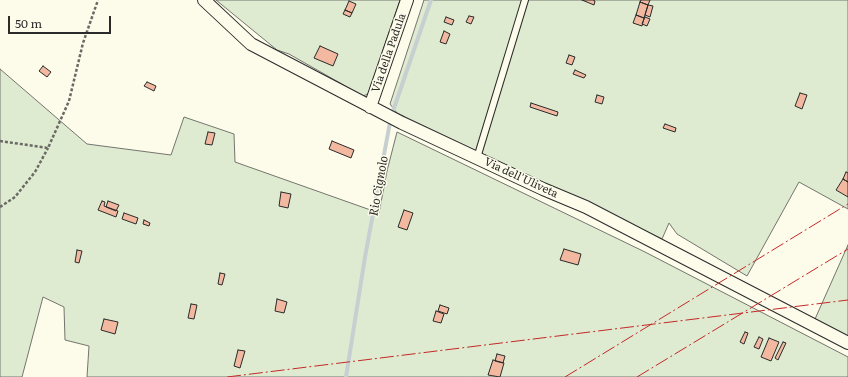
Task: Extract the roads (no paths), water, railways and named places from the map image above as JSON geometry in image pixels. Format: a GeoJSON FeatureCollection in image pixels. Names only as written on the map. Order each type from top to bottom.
{"type":"FeatureCollection","features":[{"type":"Feature","properties":{"kind":"street","name":"Via dell'Uliveta"},"geometry":{"type":"LineString","coordinates":[[204,0],[251,44],[402,123],[543,189],[586,207],[848,343]]}},
{"type":"Feature","properties":{"kind":"street","name":"Via della Padula"},"geometry":{"type":"LineString","coordinates":[[370,107],[407,0]]}},
{"type":"Feature","properties":{"kind":"lane"},"geometry":{"type":"LineString","coordinates":[[477,158],[525,0]]}},
{"type":"Feature","properties":{"kind":"waterway","name":"Rio Cignolo"},"geometry":{"type":"LineString","coordinates":[[346,377],[365,257],[391,117],[431,0]]}}]}
